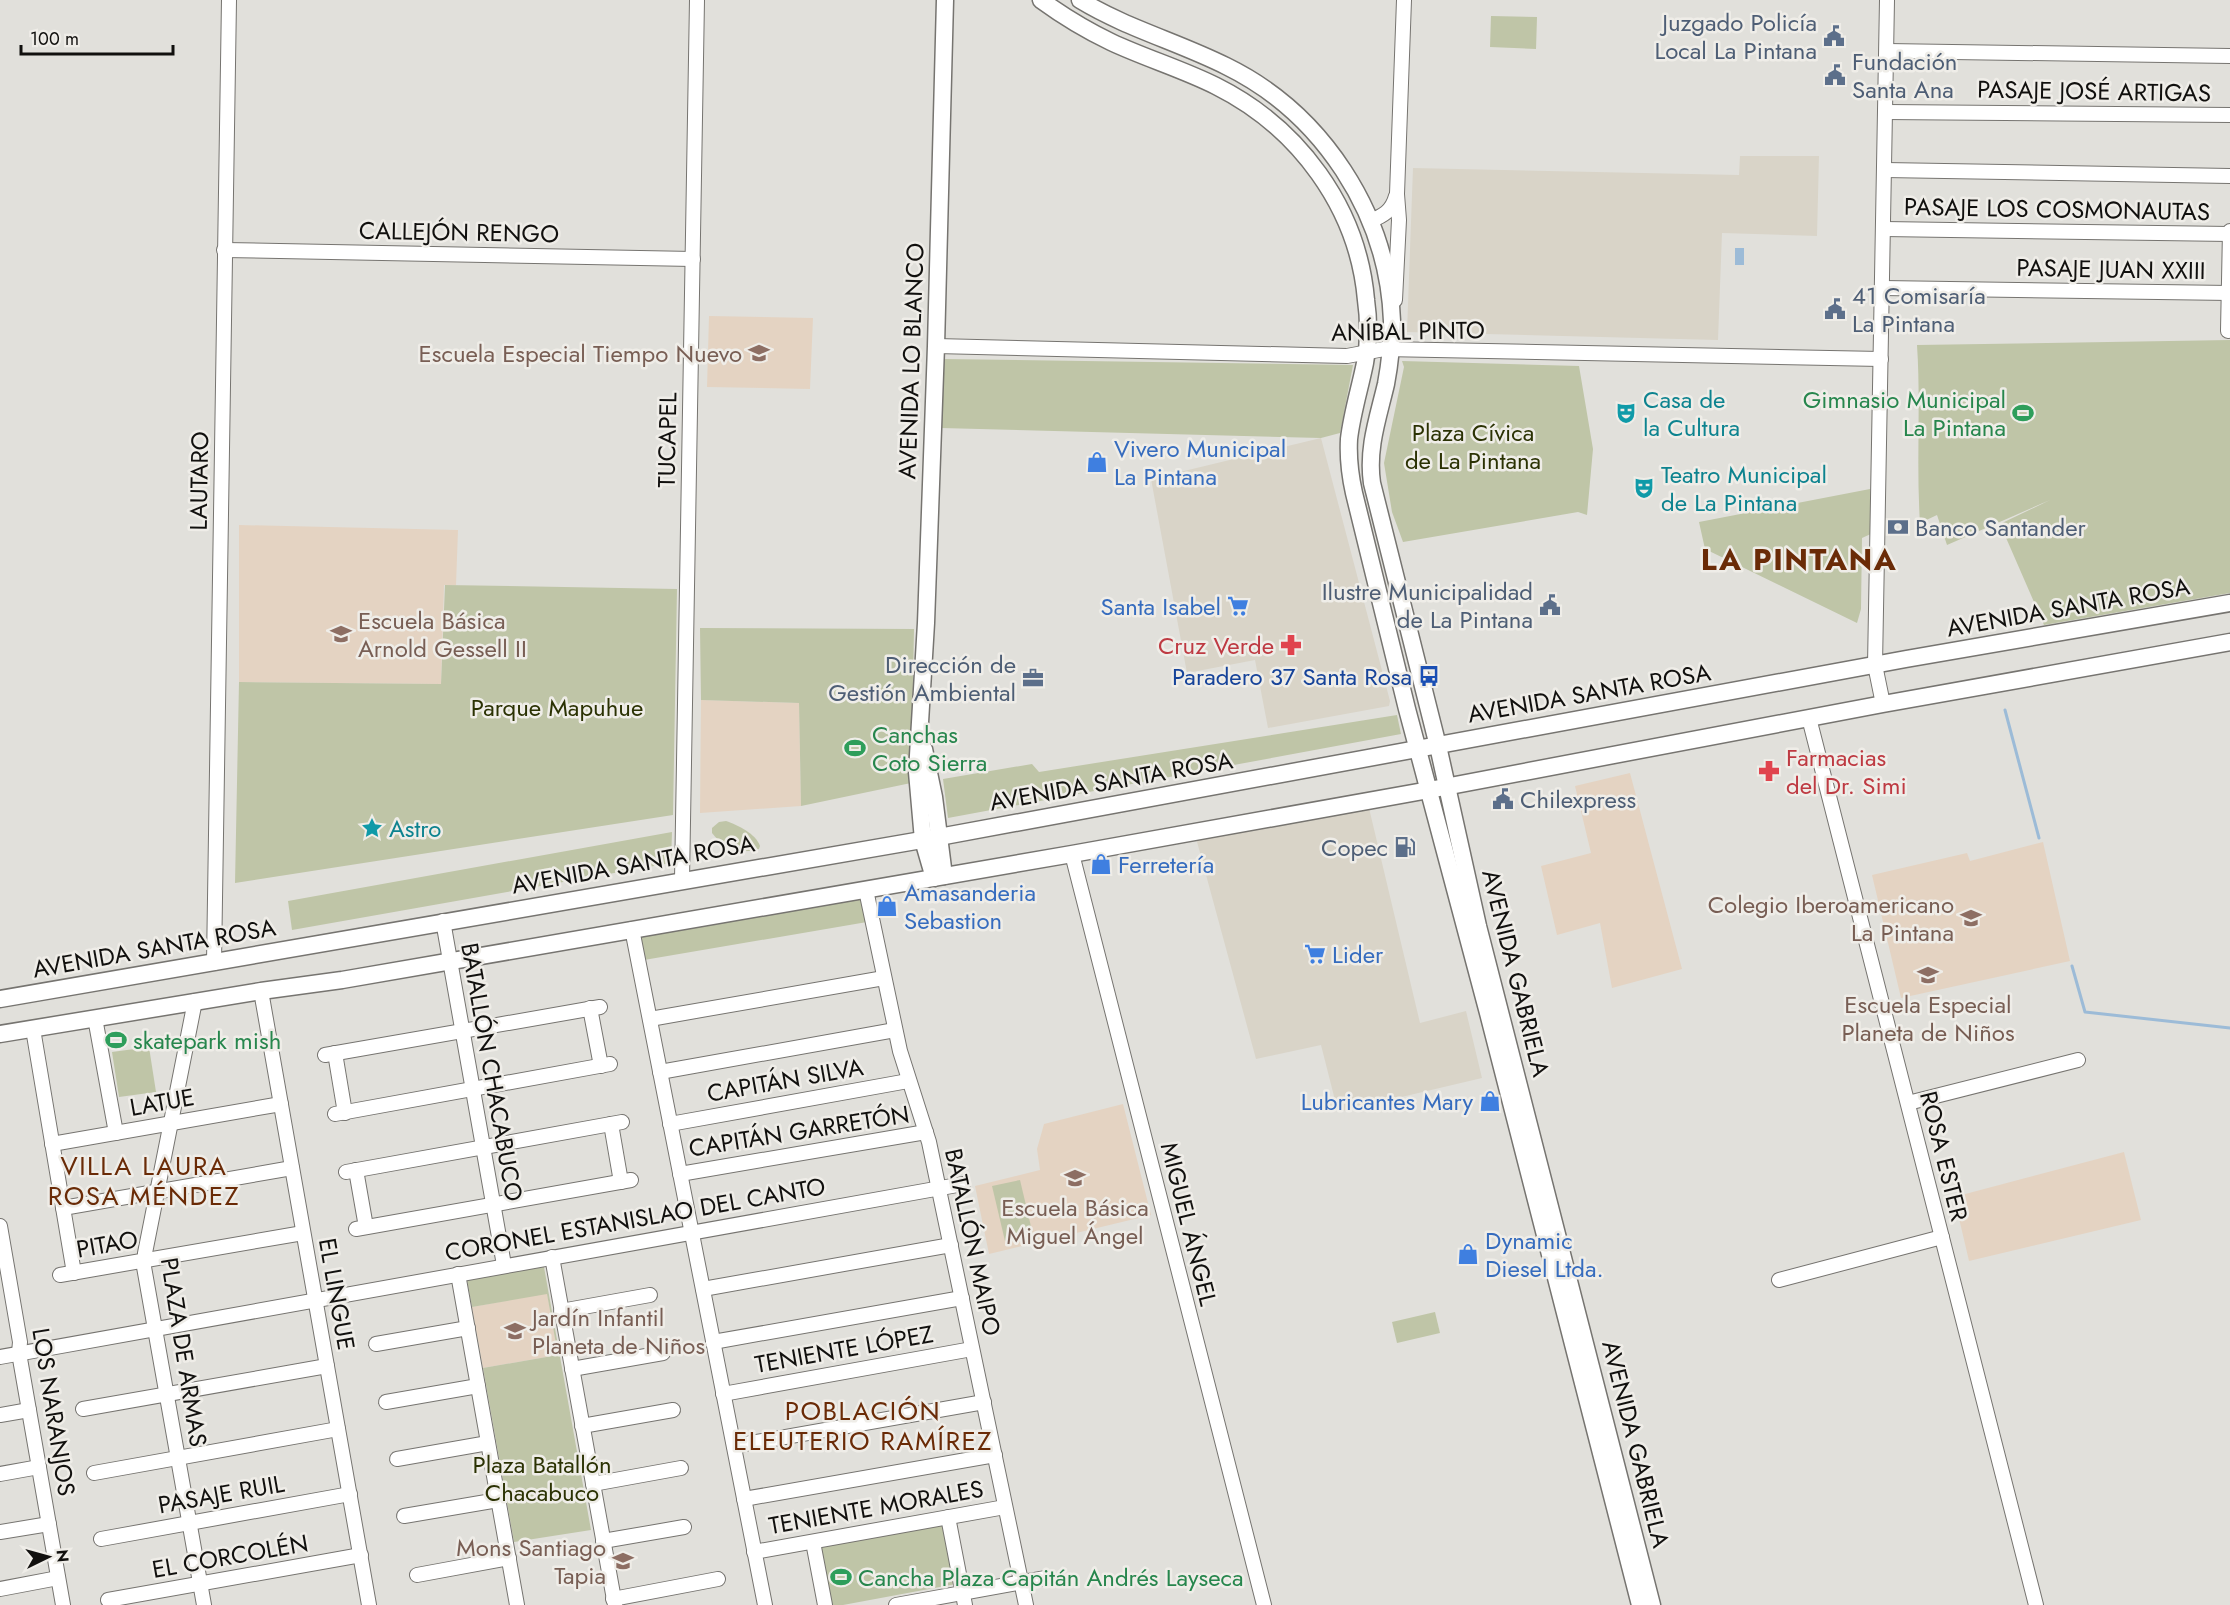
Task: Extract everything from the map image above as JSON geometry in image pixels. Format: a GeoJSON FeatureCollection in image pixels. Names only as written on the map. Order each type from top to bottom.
{"type":"FeatureCollection","features":[{"type":"Feature","properties":{"kind":"main road","name":"AVENIDA LO BLANCO"},"geometry":{"type":"LineString","coordinates":[[939,877],[918,753],[936,346],[945,0]]}},
{"type":"Feature","properties":{"kind":"main road","name":"AVENIDA GABRIELA"},"geometry":{"type":"LineString","coordinates":[[1041,0],[1092,33],[1232,94],[1261,114],[1298,147],[1319,174],[1338,204],[1353,238],[1361,267],[1366,300],[1367,352],[1351,430],[1349,466],[1358,511],[1640,1605]]}},
{"type":"Feature","properties":{"kind":"main road","name":"AVENIDA GABRIELA"},"geometry":{"type":"LineString","coordinates":[[1080,0],[1114,18],[1240,73],[1287,105],[1317,135],[1336,159],[1353,184],[1370,221],[1384,267],[1391,317],[1391,349],[1386,382],[1371,445],[1371,474],[1438,746],[1478,926],[1652,1605]]}},
{"type":"Feature","properties":{"kind":"main road"},"geometry":{"type":"LineString","coordinates":[[1157,61],[1166,40]]}},
{"type":"Feature","properties":{"kind":"main road"},"geometry":{"type":"LineString","coordinates":[[1353,238],[1361,227],[1370,221]]}},
{"type":"Feature","properties":{"kind":"main road","name":"AVENIDA SANTA ROSA"},"geometry":{"type":"LineString","coordinates":[[0,999],[931,838],[1875,664],[2230,603]]}},
{"type":"Feature","properties":{"kind":"main road"},"geometry":{"type":"LineString","coordinates":[[0,1034],[195,1001],[342,980],[448,955],[632,929],[1072,854],[2230,642]]}},
{"type":"Feature","properties":{"kind":"street","name":"LAUTARO"},"geometry":{"type":"LineString","coordinates":[[214,963],[229,0]]}},
{"type":"Feature","properties":{"kind":"street","name":"TUCAPEL"},"geometry":{"type":"LineString","coordinates":[[682,880],[697,0]]}},
{"type":"Feature","properties":{"kind":"street"},"geometry":{"type":"LineString","coordinates":[[1391,317],[1396,286],[1399,220],[1397,194],[1404,0]]}},
{"type":"Feature","properties":{"kind":"street"},"geometry":{"type":"LineString","coordinates":[[1883,704],[1875,664],[1886,170],[1887,0]]}},
{"type":"Feature","properties":{"kind":"street"},"geometry":{"type":"LineString","coordinates":[[1887,51],[2230,56]]}},
{"type":"Feature","properties":{"kind":"street","name":"PASAJE JOSÉ ARTIGAS"},"geometry":{"type":"LineString","coordinates":[[1886,112],[2230,115]]}},
{"type":"Feature","properties":{"kind":"street"},"geometry":{"type":"LineString","coordinates":[[1886,170],[2230,176]]}},
{"type":"Feature","properties":{"kind":"street"},"geometry":{"type":"LineString","coordinates":[[1370,221],[1391,208],[1397,194]]}},
{"type":"Feature","properties":{"kind":"street","name":"PASAJE LOS COSMONAUTAS"},"geometry":{"type":"LineString","coordinates":[[1884,229],[2230,233]]}},
{"type":"Feature","properties":{"kind":"street"},"geometry":{"type":"LineString","coordinates":[[2228,331],[2230,233]]}},
{"type":"Feature","properties":{"kind":"street","name":"CALLEJÓN RENGO"},"geometry":{"type":"LineString","coordinates":[[224,250],[693,259]]}},
{"type":"Feature","properties":{"kind":"street","name":"PASAJE JUAN XXIII"},"geometry":{"type":"LineString","coordinates":[[1883,288],[2230,293]]}},
{"type":"Feature","properties":{"kind":"street","name":"ANÍBAL PINTO"},"geometry":{"type":"LineString","coordinates":[[936,346],[1347,356],[1391,349],[1881,359]]}},
{"type":"Feature","properties":{"kind":"street","name":"ROSA ESTER"},"geometry":{"type":"LineString","coordinates":[[1809,718],[2036,1605]]}},
{"type":"Feature","properties":{"kind":"street","name":"MIGUEL ÁNGEL"},"geometry":{"type":"LineString","coordinates":[[1072,854],[1264,1605]]}},
{"type":"Feature","properties":{"kind":"street","name":"BATALLÓN MAIPO"},"geometry":{"type":"LineString","coordinates":[[866,890],[895,1030],[908,1081],[926,1132],[939,1188],[1026,1605]]}},
{"type":"Feature","properties":{"kind":"street","name":"BATALLÓN CHACABUCO"},"geometry":{"type":"LineString","coordinates":[[443,921],[504,1265]]}},
{"type":"Feature","properties":{"kind":"street"},"geometry":{"type":"LineString","coordinates":[[632,929],[765,1605]]}},
{"type":"Feature","properties":{"kind":"street"},"geometry":{"type":"LineString","coordinates":[[650,1018],[884,978]]}},
{"type":"Feature","properties":{"kind":"street","name":"EL LINGUE"},"geometry":{"type":"LineString","coordinates":[[261,991],[369,1605]]}},
{"type":"Feature","properties":{"kind":"street","name":"PLAZA DE ARMAS"},"geometry":{"type":"LineString","coordinates":[[195,1001],[144,1261],[154,1329],[204,1605]]}},
{"type":"Feature","properties":{"kind":"street"},"geometry":{"type":"LineString","coordinates":[[595,1007],[606,1065],[340,1113],[330,1054],[462,1031],[595,1007]]}},
{"type":"Feature","properties":{"kind":"street"},"geometry":{"type":"LineString","coordinates":[[95,1018],[116,1133]]}},
{"type":"Feature","properties":{"kind":"street"},"geometry":{"type":"LineString","coordinates":[[33,1029],[63,1208],[292,1168]]}},
{"type":"Feature","properties":{"kind":"street"},"geometry":{"type":"LineString","coordinates":[[660,1072],[895,1030]]}},
{"type":"Feature","properties":{"kind":"street"},"geometry":{"type":"LineString","coordinates":[[1908,1103],[2078,1060]]}},
{"type":"Feature","properties":{"kind":"street","name":"CAPITÁN SILVA"},"geometry":{"type":"LineString","coordinates":[[670,1124],[908,1081]]}},
{"type":"Feature","properties":{"kind":"street","name":"LATUE"},"geometry":{"type":"LineString","coordinates":[[52,1144],[281,1104]]}},
{"type":"Feature","properties":{"kind":"street"},"geometry":{"type":"LineString","coordinates":[[616,1123],[626,1181],[361,1228],[351,1171],[483,1147],[616,1123]]}},
{"type":"Feature","properties":{"kind":"street","name":"CAPITÁN GARRETÓN"},"geometry":{"type":"LineString","coordinates":[[680,1174],[926,1132]]}},
{"type":"Feature","properties":{"kind":"street","name":"CORONEL ESTANISLAO DEL CANTO"},"geometry":{"type":"LineString","coordinates":[[0,1357],[963,1184]]}},
{"type":"Feature","properties":{"kind":"street","name":"PITAO"},"geometry":{"type":"LineString","coordinates":[[63,1208],[67,1274],[303,1233]]}},
{"type":"Feature","properties":{"kind":"street","name":"LOS NARANJOS"},"geometry":{"type":"LineString","coordinates":[[0,1226],[5,1280],[20,1342],[19,1353],[63,1605]]}},
{"type":"Feature","properties":{"kind":"street"},"geometry":{"type":"LineString","coordinates":[[1779,1280],[1942,1237]]}},
{"type":"Feature","properties":{"kind":"street"},"geometry":{"type":"LineString","coordinates":[[703,1289],[951,1245]]}},
{"type":"Feature","properties":{"kind":"street"},"geometry":{"type":"LineString","coordinates":[[552,1257],[614,1602],[718,1579]]}},
{"type":"Feature","properties":{"kind":"street"},"geometry":{"type":"LineString","coordinates":[[458,1274],[517,1605]]}},
{"type":"Feature","properties":{"kind":"street"},"geometry":{"type":"LineString","coordinates":[[561,1311],[650,1295]]}},
{"type":"Feature","properties":{"kind":"street"},"geometry":{"type":"LineString","coordinates":[[713,1342],[962,1298]]}},
{"type":"Feature","properties":{"kind":"street"},"geometry":{"type":"LineString","coordinates":[[376,1344],[468,1328]]}},
{"type":"Feature","properties":{"kind":"street","name":"TENIENTE LÓPEZ"},"geometry":{"type":"LineString","coordinates":[[723,1394],[972,1349]]}},
{"type":"Feature","properties":{"kind":"street"},"geometry":{"type":"LineString","coordinates":[[572,1369],[663,1353]]}},
{"type":"Feature","properties":{"kind":"street"},"geometry":{"type":"LineString","coordinates":[[83,1409],[327,1366]]}},
{"type":"Feature","properties":{"kind":"street"},"geometry":{"type":"LineString","coordinates":[[386,1402],[478,1386]]}},
{"type":"Feature","properties":{"kind":"street"},"geometry":{"type":"LineString","coordinates":[[734,1446],[984,1402]]}},
{"type":"Feature","properties":{"kind":"street"},"geometry":{"type":"LineString","coordinates":[[0,1415],[29,1410]]}},
{"type":"Feature","properties":{"kind":"street"},"geometry":{"type":"LineString","coordinates":[[582,1426],[673,1410]]}},
{"type":"Feature","properties":{"kind":"street"},"geometry":{"type":"LineString","coordinates":[[94,1473],[338,1429]]}},
{"type":"Feature","properties":{"kind":"street"},"geometry":{"type":"LineString","coordinates":[[397,1459],[488,1443]]}},
{"type":"Feature","properties":{"kind":"street"},"geometry":{"type":"LineString","coordinates":[[744,1499],[994,1455]]}},
{"type":"Feature","properties":{"kind":"street"},"geometry":{"type":"LineString","coordinates":[[0,1474],[39,1467]]}},
{"type":"Feature","properties":{"kind":"street"},"geometry":{"type":"LineString","coordinates":[[593,1484],[681,1468]]}},
{"type":"Feature","properties":{"kind":"street","name":"PASAJE RUIL"},"geometry":{"type":"LineString","coordinates":[[100,1539],[350,1494]]}},
{"type":"Feature","properties":{"kind":"street"},"geometry":{"type":"LineString","coordinates":[[404,1516],[498,1500]]}},
{"type":"Feature","properties":{"kind":"street","name":"TENIENTE MORALES"},"geometry":{"type":"LineString","coordinates":[[754,1552],[1005,1506]]}},
{"type":"Feature","properties":{"kind":"street"},"geometry":{"type":"LineString","coordinates":[[948,1517],[964,1599]]}},
{"type":"Feature","properties":{"kind":"street"},"geometry":{"type":"LineString","coordinates":[[0,1532],[49,1524]]}},
{"type":"Feature","properties":{"kind":"street"},"geometry":{"type":"LineString","coordinates":[[603,1541],[684,1527]]}},
{"type":"Feature","properties":{"kind":"street"},"geometry":{"type":"LineString","coordinates":[[813,1542],[825,1605]]}},
{"type":"Feature","properties":{"kind":"street","name":"EL CORCOLÉN"},"geometry":{"type":"LineString","coordinates":[[108,1600],[361,1556]]}},
{"type":"Feature","properties":{"kind":"street"},"geometry":{"type":"LineString","coordinates":[[417,1575],[509,1558]]}},
{"type":"Feature","properties":{"kind":"street"},"geometry":{"type":"LineString","coordinates":[[0,1589],[58,1578]]}},
{"type":"Feature","properties":{"kind":"street"},"geometry":{"type":"LineString","coordinates":[[896,1605],[964,1599],[1045,1578]]}},
{"type":"Feature","properties":{"kind":"shaded area"},"geometry":{"type":"Polygon","coordinates":[[[1740,156],[1819,156],[1817,236],[1722,233],[1718,340],[1407,332],[1413,168],[1739,175],[1740,156]]]}},
{"type":"Feature","properties":{"kind":"shaded area","name":"Escuela Especial Tiempo Nuevo"},"geometry":{"type":"Polygon","coordinates":[[[709,316],[813,318],[810,389],[707,387],[709,316]]]}},
{"type":"Feature","properties":{"kind":"shaded area"},"geometry":{"type":"Polygon","coordinates":[[[1321,438],[1390,701],[1389,706],[1268,728],[1255,660],[1187,673],[1151,479],[1321,438]]]}},
{"type":"Feature","properties":{"kind":"shaded area","name":"Escuela Básica Arnold Gessell II"},"geometry":{"type":"Polygon","coordinates":[[[239,525],[458,530],[456,585],[444,585],[441,684],[239,682],[239,525]]]}},
{"type":"Feature","properties":{"kind":"shaded area"},"geometry":{"type":"Polygon","coordinates":[[[701,700],[799,703],[801,806],[700,813],[701,700]]]}},
{"type":"Feature","properties":{"kind":"shaded area"},"geometry":{"type":"Polygon","coordinates":[[[1630,773],[1682,969],[1612,988],[1600,923],[1557,935],[1541,866],[1591,853],[1575,786],[1630,773]]]}},
{"type":"Feature","properties":{"kind":"shaded area","name":"Lider"},"geometry":{"type":"Polygon","coordinates":[[[1369,808],[1420,1023],[1466,1011],[1482,1078],[1338,1112],[1321,1045],[1256,1059],[1196,838],[1369,808]]]}},
{"type":"Feature","properties":{"kind":"shaded area","name":"Colegio Iberoamericano La Pintana"},"geometry":{"type":"Polygon","coordinates":[[[2043,842],[2070,961],[1901,998],[1872,875],[1967,853],[1970,861],[2043,842]]]}},
{"type":"Feature","properties":{"kind":"shaded area","name":"Escuela Básica Miguel Ángel"},"geometry":{"type":"Polygon","coordinates":[[[1123,1104],[1151,1215],[989,1254],[975,1186],[1040,1170],[1037,1149],[1044,1124],[1123,1104]]]}},
{"type":"Feature","properties":{"kind":"shaded area"},"geometry":{"type":"Polygon","coordinates":[[[2124,1152],[2141,1220],[1969,1261],[1954,1197],[2124,1152]]]}},
{"type":"Feature","properties":{"kind":"shaded area","name":"Jardín Infantil Planeta de Niños"},"geometry":{"type":"Polygon","coordinates":[[[547,1293],[558,1355],[483,1368],[472,1307],[547,1293]]]}},
{"type":"Feature","properties":{"kind":"green space"},"geometry":{"type":"Polygon","coordinates":[[[1491,16],[1537,17],[1536,49],[1490,47],[1491,16]]]}},
{"type":"Feature","properties":{"kind":"green space"},"geometry":{"type":"Polygon","coordinates":[[[2230,340],[2230,593],[2044,625],[2000,524],[2050,500],[1947,545],[1937,515],[1920,523],[1917,345],[2230,340]]]}},
{"type":"Feature","properties":{"kind":"green space","name":"Plaza Cívica de La Pintana"},"geometry":{"type":"Polygon","coordinates":[[[943,359],[1353,365],[1340,433],[1321,438],[941,428],[943,359]]]}},
{"type":"Feature","properties":{"kind":"green space","name":"Plaza Cívica de La Pintana"},"geometry":{"type":"Polygon","coordinates":[[[1402,361],[1579,366],[1593,449],[1587,515],[1578,512],[1403,542],[1392,512],[1384,463],[1404,367],[1402,361]]]}},
{"type":"Feature","properties":{"kind":"green space"},"geometry":{"type":"Polygon","coordinates":[[[1870,489],[1873,533],[1862,538],[1861,609],[1857,623],[1705,549],[1699,522],[1870,489]]]}},
{"type":"Feature","properties":{"kind":"green space","name":"Parque Mapuhue"},"geometry":{"type":"Polygon","coordinates":[[[445,585],[677,589],[673,815],[235,883],[239,682],[441,684],[445,585]]]}},
{"type":"Feature","properties":{"kind":"green space","name":"Canchas Coto Sierra"},"geometry":{"type":"Polygon","coordinates":[[[700,628],[914,629],[911,783],[801,806],[799,703],[701,700],[700,628]]]}},
{"type":"Feature","properties":{"kind":"green space"},"geometry":{"type":"Polygon","coordinates":[[[1397,715],[1401,734],[948,818],[943,779],[1032,764],[1039,772],[1397,715]]]}},
{"type":"Feature","properties":{"kind":"green space"},"geometry":{"type":"Polygon","coordinates":[[[726,821],[751,834],[758,842],[759,849],[739,850],[727,846],[716,838],[712,833],[712,828],[719,822],[726,821]]]}},
{"type":"Feature","properties":{"kind":"green space"},"geometry":{"type":"Polygon","coordinates":[[[672,832],[671,863],[292,930],[288,901],[672,832]]]}},
{"type":"Feature","properties":{"kind":"green space"},"geometry":{"type":"Polygon","coordinates":[[[863,898],[867,922],[644,960],[639,936],[863,898]]]}},
{"type":"Feature","properties":{"kind":"green space"},"geometry":{"type":"Polygon","coordinates":[[[149,1047],[156,1092],[119,1097],[112,1052],[149,1047]]]}},
{"type":"Feature","properties":{"kind":"green space"},"geometry":{"type":"Polygon","coordinates":[[[1020,1180],[1033,1235],[1005,1241],[992,1186],[1020,1180]]]}},
{"type":"Feature","properties":{"kind":"green space","name":"Plaza Batallón Chacabuco"},"geometry":{"type":"Polygon","coordinates":[[[544,1267],[591,1530],[514,1542],[483,1368],[558,1355],[547,1294],[472,1307],[467,1280],[544,1267]]]}},
{"type":"Feature","properties":{"kind":"green space"},"geometry":{"type":"Polygon","coordinates":[[[1435,1312],[1440,1333],[1397,1343],[1392,1322],[1435,1312]]]}},
{"type":"Feature","properties":{"kind":"green space"},"geometry":{"type":"Polygon","coordinates":[[[945,1523],[956,1584],[843,1605],[830,1605],[819,1546],[945,1523]]]}},
{"type":"Feature","properties":{"kind":"water"},"geometry":{"type":"Polygon","coordinates":[[[1735,248],[1744,248],[1744,265],[1735,265],[1735,248]]]}},
{"type":"Feature","properties":{"kind":"waterway"},"geometry":{"type":"LineString","coordinates":[[2005,710],[2039,838]]}},
{"type":"Feature","properties":{"kind":"waterway"},"geometry":{"type":"LineString","coordinates":[[2072,966],[2085,1012],[2230,1028]]}},
{"type":"Feature","properties":{"kind":"place","name":"Juzgado Policía Local La Pintana"},"geometry":{"type":"Point","coordinates":[1834,36]}},
{"type":"Feature","properties":{"kind":"place","name":"Fundación Santa Ana"},"geometry":{"type":"Point","coordinates":[1835,75]}},
{"type":"Feature","properties":{"kind":"place","name":"41 Comisaría La Pintana"},"geometry":{"type":"Point","coordinates":[1835,309]}},
{"type":"Feature","properties":{"kind":"place","name":"Escuela Especial Tiempo Nuevo"},"geometry":{"type":"Point","coordinates":[759,353]}},
{"type":"Feature","properties":{"kind":"place","name":"Casa de la Cultura"},"geometry":{"type":"Point","coordinates":[1626,413]}},
{"type":"Feature","properties":{"kind":"place","name":"Gimnasio Municipal La Pintana"},"geometry":{"type":"Point","coordinates":[2023,413]}},
{"type":"Feature","properties":{"kind":"place","name":"Vivero Municipal La Pintana"},"geometry":{"type":"Point","coordinates":[1097,462]}},
{"type":"Feature","properties":{"kind":"place","name":"Teatro Municipal de La Pintana"},"geometry":{"type":"Point","coordinates":[1644,488]}},
{"type":"Feature","properties":{"kind":"place","name":"Banco Santander"},"geometry":{"type":"Point","coordinates":[1898,527]}},
{"type":"Feature","properties":{"kind":"place","name":"Ilustre Municipalidad de La Pintana"},"geometry":{"type":"Point","coordinates":[1550,605]}},
{"type":"Feature","properties":{"kind":"place","name":"Santa Isabel"},"geometry":{"type":"Point","coordinates":[1238,606]}},
{"type":"Feature","properties":{"kind":"place","name":"Escuela Básica Arnold Gessell II"},"geometry":{"type":"Point","coordinates":[341,634]}},
{"type":"Feature","properties":{"kind":"place","name":"Cruz Verde"},"geometry":{"type":"Point","coordinates":[1291,645]}},
{"type":"Feature","properties":{"kind":"place","name":"Paradero 37 Santa Rosa"},"geometry":{"type":"Point","coordinates":[1429,676]}},
{"type":"Feature","properties":{"kind":"place","name":"Dirección de Gestión Ambiental"},"geometry":{"type":"Point","coordinates":[1033,678]}},
{"type":"Feature","properties":{"kind":"place","name":"Canchas Coto Sierra"},"geometry":{"type":"Point","coordinates":[855,748]}},
{"type":"Feature","properties":{"kind":"place","name":"Farmacias del Dr. Simi"},"geometry":{"type":"Point","coordinates":[1769,771]}},
{"type":"Feature","properties":{"kind":"place","name":"Chilexpress"},"geometry":{"type":"Point","coordinates":[1503,799]}},
{"type":"Feature","properties":{"kind":"place","name":"Astro"},"geometry":{"type":"Point","coordinates":[372,828]}},
{"type":"Feature","properties":{"kind":"place","name":"Copec"},"geometry":{"type":"Point","coordinates":[1405,847]}},
{"type":"Feature","properties":{"kind":"place","name":"Ferretería"},"geometry":{"type":"Point","coordinates":[1101,864]}},
{"type":"Feature","properties":{"kind":"place","name":"Amasanderia Sebastion"},"geometry":{"type":"Point","coordinates":[887,906]}},
{"type":"Feature","properties":{"kind":"place","name":"Colegio Iberoamericano La Pintana"},"geometry":{"type":"Point","coordinates":[1971,918]}},
{"type":"Feature","properties":{"kind":"place","name":"Lider"},"geometry":{"type":"Point","coordinates":[1315,954]}},
{"type":"Feature","properties":{"kind":"place","name":"Escuela Especial Planeta de Niños"},"geometry":{"type":"Point","coordinates":[1928,975]}},
{"type":"Feature","properties":{"kind":"place","name":"skatepark mish"},"geometry":{"type":"Point","coordinates":[116,1040]}},
{"type":"Feature","properties":{"kind":"place","name":"Lubricantes Mary"},"geometry":{"type":"Point","coordinates":[1490,1101]}},
{"type":"Feature","properties":{"kind":"place","name":"Escuela Básica Miguel Ángel"},"geometry":{"type":"Point","coordinates":[1075,1178]}},
{"type":"Feature","properties":{"kind":"place","name":"Dynamic Diesel Ltda."},"geometry":{"type":"Point","coordinates":[1468,1254]}},
{"type":"Feature","properties":{"kind":"place","name":"Jardín Infantil Planeta de Niños"},"geometry":{"type":"Point","coordinates":[515,1331]}},
{"type":"Feature","properties":{"kind":"place","name":"Mons Santiago Tapia"},"geometry":{"type":"Point","coordinates":[623,1561]}},
{"type":"Feature","properties":{"kind":"place","name":"Cancha Plaza Capitán Andrés Layseca"},"geometry":{"type":"Point","coordinates":[841,1577]}},
{"type":"Feature","properties":{"kind":"district","name":"LA PINTANA"},"geometry":{"type":"Point","coordinates":[1799,559]}},
{"type":"Feature","properties":{"kind":"district","name":"VILLA LAURA ROSA MÉNDEZ"},"geometry":{"type":"Point","coordinates":[144,1181]}},
{"type":"Feature","properties":{"kind":"district","name":"POBLACIÓN ELEUTERIO RAMÍREZ"},"geometry":{"type":"Point","coordinates":[863,1426]}}]}
